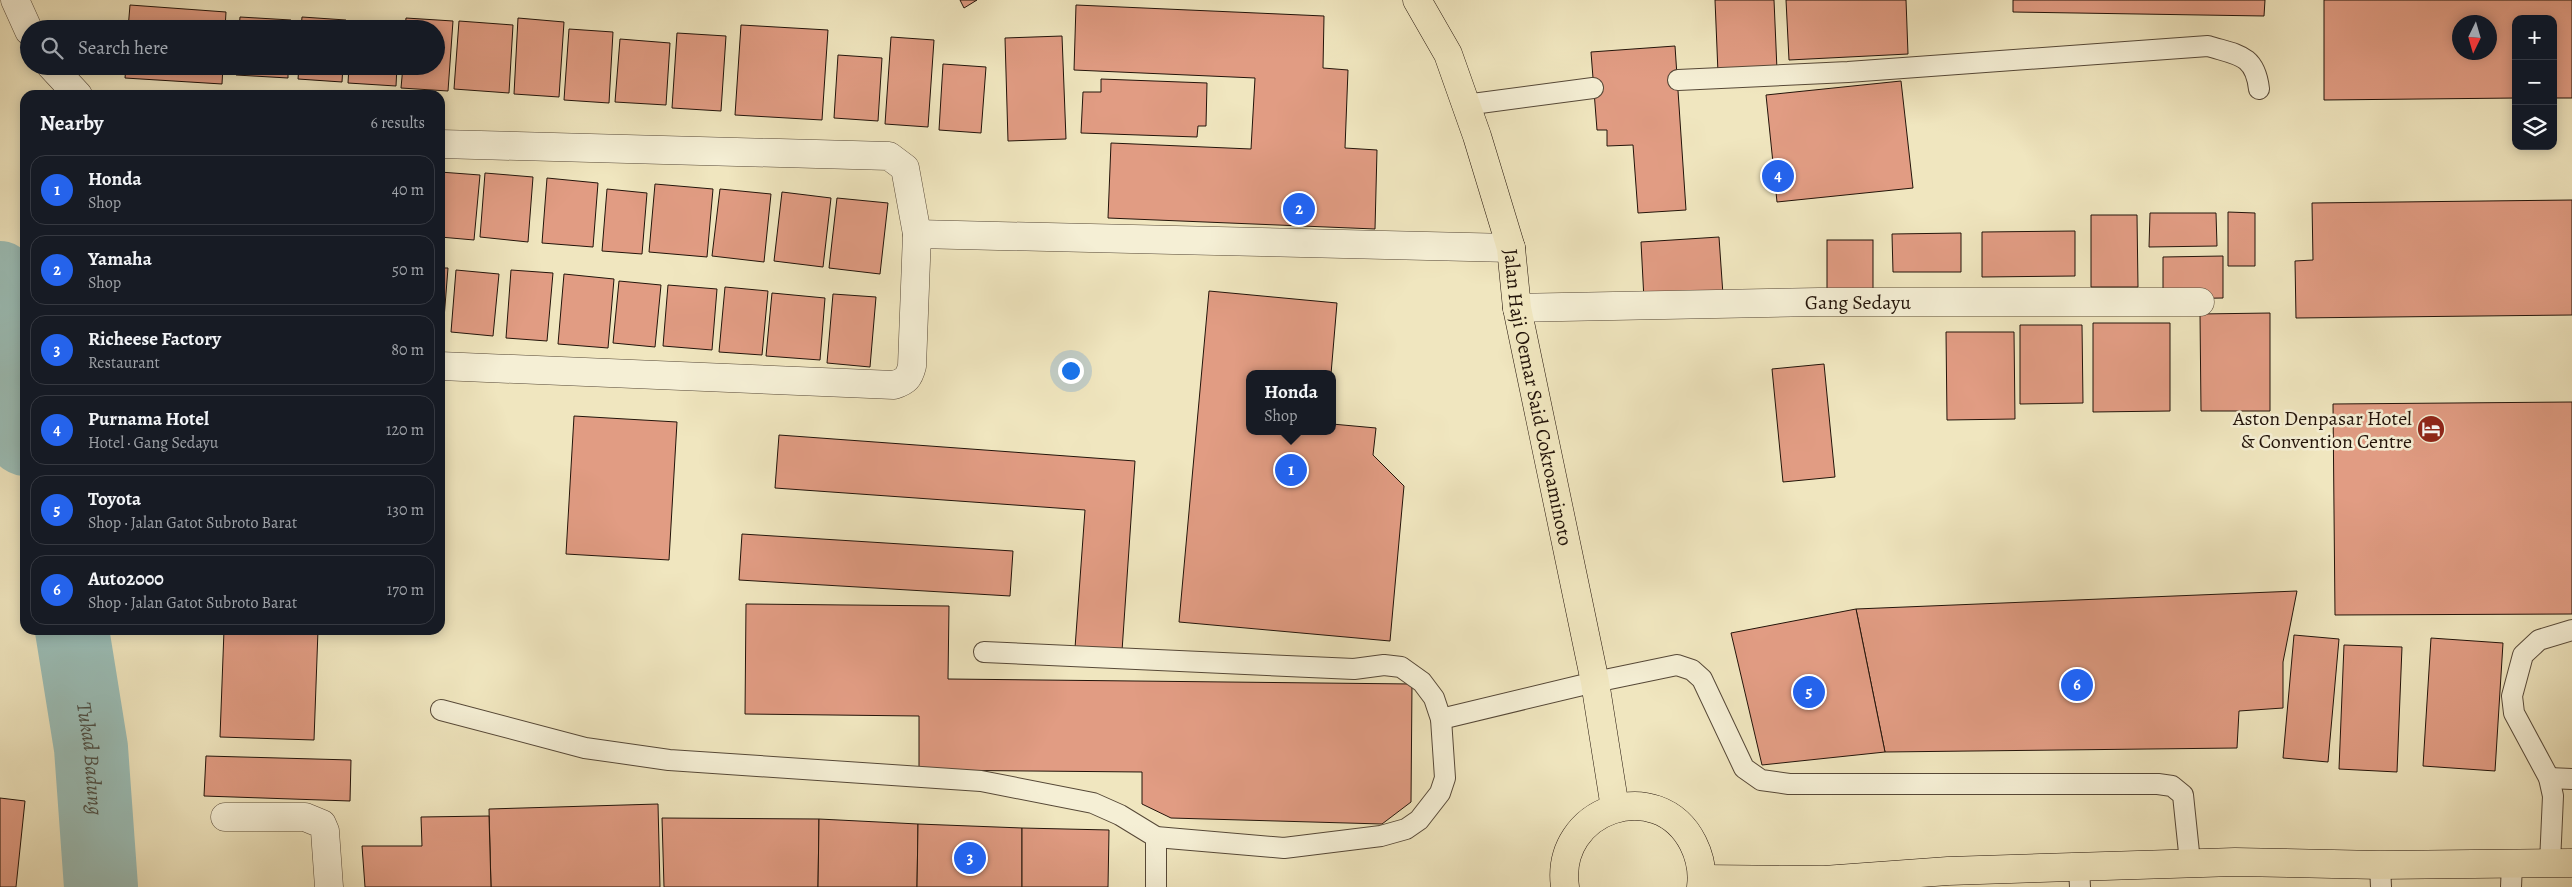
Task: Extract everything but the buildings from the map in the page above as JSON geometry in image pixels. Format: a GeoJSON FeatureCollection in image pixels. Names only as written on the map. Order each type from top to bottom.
{"type":"FeatureCollection","features":[{"type":"Feature","properties":{"kind":"highway","name":"Jalan Haji Oemar Said Cokroaminoto"},"geometry":{"type":"LineString","coordinates":[[1416,0],[1448,54],[1511,248],[1517,308],[1595,682],[1615,808]]}},
{"type":"Feature","properties":{"kind":"highway"},"geometry":{"type":"LineString","coordinates":[[1565,887],[1563,874],[1566,852],[1577,833],[1594,817],[1615,808],[1636,806],[1656,810],[1673,819],[1688,834],[1699,855],[1702,883],[1824,880],[1948,871],[2080,877],[2190,862],[2380,876],[2512,875],[2561,863]]}},
{"type":"Feature","properties":{"kind":"street"},"geometry":{"type":"LineString","coordinates":[[15,0],[24,20]]}},
{"type":"Feature","properties":{"kind":"street"},"geometry":{"type":"LineString","coordinates":[[59,75],[73,90]]}},
{"type":"Feature","properties":{"kind":"street"},"geometry":{"type":"LineString","coordinates":[[445,144],[889,156],[905,168],[918,234],[912,366],[910,376],[904,382],[894,385],[445,366]]}},
{"type":"Feature","properties":{"kind":"street"},"geometry":{"type":"LineString","coordinates":[[918,234],[1511,248]]}},
{"type":"Feature","properties":{"kind":"street","name":"Gang Sedayu"},"geometry":{"type":"LineString","coordinates":[[1517,308],[1819,302],[2200,302]]}},
{"type":"Feature","properties":{"kind":"street"},"geometry":{"type":"LineString","coordinates":[[225,817],[305,817],[322,824],[325,831],[329,887]]}},
{"type":"Feature","properties":{"kind":"lane"},"geometry":{"type":"LineString","coordinates":[[1678,80],[1848,72],[2208,46],[2247,58],[2255,70],[2259,89]]}},
{"type":"Feature","properties":{"kind":"lane"},"geometry":{"type":"LineString","coordinates":[[1465,104],[1593,88]]}},
{"type":"Feature","properties":{"kind":"lane"},"geometry":{"type":"LineString","coordinates":[[2561,863],[2549,778],[2514,713],[2512,696],[2523,655],[2539,640],[2572,630]]}},
{"type":"Feature","properties":{"kind":"lane"},"geometry":{"type":"LineString","coordinates":[[441,710],[585,748],[669,760],[981,781],[1093,804],[1120,815],[1156,837],[1284,848],[1381,836],[1406,829],[1419,820],[1427,811],[1440,793],[1445,778],[1442,719],[1434,698],[1422,682],[1401,667],[1384,665],[1354,669],[984,652]]}},
{"type":"Feature","properties":{"kind":"lane"},"geometry":{"type":"LineString","coordinates":[[1442,719],[1595,682],[1677,665],[1692,670],[1702,679],[1744,768],[1760,780],[1790,784],[2158,784],[2172,786],[2182,795],[2190,862]]}},
{"type":"Feature","properties":{"kind":"lane"},"geometry":{"type":"LineString","coordinates":[[2549,778],[2572,778]]}},
{"type":"Feature","properties":{"kind":"lane"},"geometry":{"type":"LineString","coordinates":[[1156,837],[1156,887]]}},
{"type":"Feature","properties":{"kind":"waterway","name":"Tukad Badung"},"geometry":{"type":"LineString","coordinates":[[0,278],[20,407]]}},
{"type":"Feature","properties":{"kind":"waterway","name":"Tukad Badung"},"geometry":{"type":"LineString","coordinates":[[73,635],[91,748],[101,887]]}},
{"type":"Feature","properties":{"kind":"place","name":"Purnama Hotel"},"geometry":{"type":"Point","coordinates":[1778,176]}},
{"type":"Feature","properties":{"kind":"place","name":"Yamaha"},"geometry":{"type":"Point","coordinates":[1299,209]}},
{"type":"Feature","properties":{"kind":"place","name":"Aston Denpasar Hotel & Convention Centre"},"geometry":{"type":"Point","coordinates":[2431,429]}},
{"type":"Feature","properties":{"kind":"place","name":"Honda"},"geometry":{"type":"Point","coordinates":[1291,470]}},
{"type":"Feature","properties":{"kind":"place","name":"Auto2000"},"geometry":{"type":"Point","coordinates":[2077,685]}},
{"type":"Feature","properties":{"kind":"place","name":"Toyota"},"geometry":{"type":"Point","coordinates":[1809,692]}},
{"type":"Feature","properties":{"kind":"place","name":"Richeese Factory"},"geometry":{"type":"Point","coordinates":[970,858]}}]}
